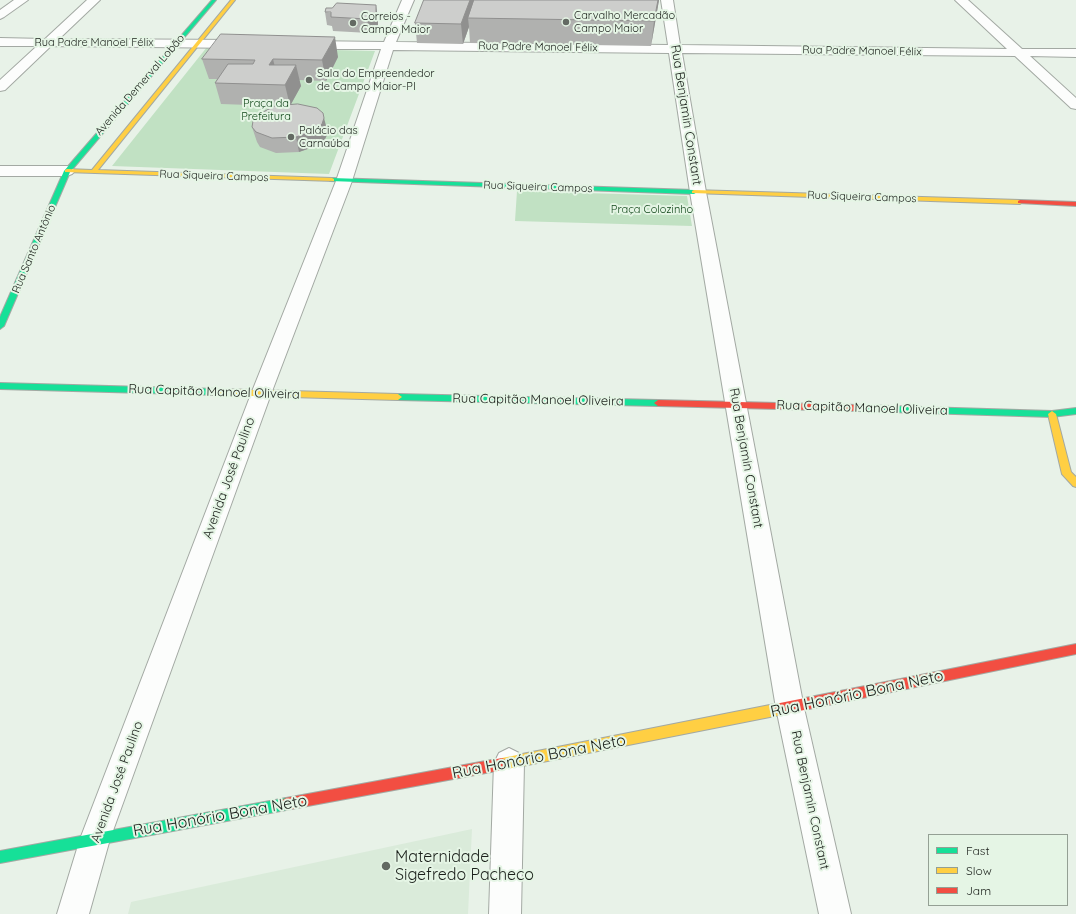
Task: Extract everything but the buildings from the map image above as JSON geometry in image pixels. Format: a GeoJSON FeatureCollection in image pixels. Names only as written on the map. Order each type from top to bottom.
{"type":"FeatureCollection","features":[{"type":"Feature","properties":{"kind":"main road","name":"Avenida Demerval Lobão"},"geometry":{"type":"LineString","coordinates":[[67,171],[214,0]]}},
{"type":"Feature","properties":{"kind":"main road","name":"Avenida Demerval Lobão"},"geometry":{"type":"LineString","coordinates":[[94,171],[233,0]]}},
{"type":"Feature","properties":{"kind":"main road","name":"Rua Siqueira Campos"},"geometry":{"type":"LineString","coordinates":[[67,171],[1076,204]]}},
{"type":"Feature","properties":{"kind":"main road","name":"Rua Santo Antônio"},"geometry":{"type":"LineString","coordinates":[[0,326],[67,171]]}},
{"type":"Feature","properties":{"kind":"main road","name":"Rua Capitão Manoel Oliveira"},"geometry":{"type":"LineString","coordinates":[[0,386],[260,394],[736,403],[1052,414],[1076,411]]}},
{"type":"Feature","properties":{"kind":"main road"},"geometry":{"type":"LineString","coordinates":[[1052,414],[1068,474],[1076,483]]}},
{"type":"Feature","properties":{"kind":"main road","name":"Rua Honório Bona Neto"},"geometry":{"type":"LineString","coordinates":[[0,857],[509,763],[790,708],[1076,649]]}},
{"type":"Feature","properties":{"kind":"street"},"geometry":{"type":"LineString","coordinates":[[0,15],[22,0]]}},
{"type":"Feature","properties":{"kind":"street"},"geometry":{"type":"LineString","coordinates":[[0,87],[94,0]]}},
{"type":"Feature","properties":{"kind":"street","name":"Avenida José Paulino"},"geometry":{"type":"LineString","coordinates":[[73,914],[95,839],[260,394],[344,181],[388,46],[408,0]]}},
{"type":"Feature","properties":{"kind":"street","name":"Rua Benjamin Constant"},"geometry":{"type":"LineString","coordinates":[[667,0],[698,192],[790,708],[835,914]]}},
{"type":"Feature","properties":{"kind":"street"},"geometry":{"type":"LineString","coordinates":[[961,0],[1076,105]]}},
{"type":"Feature","properties":{"kind":"street","name":"Rua Padre Manoel Félix"},"geometry":{"type":"LineString","coordinates":[[0,42],[48,44],[253,44]]}},
{"type":"Feature","properties":{"kind":"street","name":"Rua Padre Manoel Félix"},"geometry":{"type":"LineString","coordinates":[[293,44],[1076,53]]}},
{"type":"Feature","properties":{"kind":"street","name":"Rua Siqueira Campos"},"geometry":{"type":"LineString","coordinates":[[0,171],[67,171]]}},
{"type":"Feature","properties":{"kind":"street"},"geometry":{"type":"LineString","coordinates":[[505,914],[509,763]]}},
{"type":"Feature","properties":{"kind":"shaded area","name":"Maternidade Sigefredo Pacheco"},"geometry":{"type":"Polygon","coordinates":[[[472,829],[468,914],[128,914],[131,902],[472,829]]]}},
{"type":"Feature","properties":{"kind":"green space","name":"Praça da Prefeitura"},"geometry":{"type":"Polygon","coordinates":[[[207,47],[375,51],[329,174],[112,166],[207,47]]]}},
{"type":"Feature","properties":{"kind":"green space","name":"Praça Colozinho"},"geometry":{"type":"Polygon","coordinates":[[[517,191],[687,196],[692,226],[515,221],[517,191]]]}},
{"type":"Feature","properties":{"kind":"traffic: fast"},"geometry":{"type":"LineString","coordinates":[[0,326],[67,171],[214,0]]}},
{"type":"Feature","properties":{"kind":"traffic: fast"},"geometry":{"type":"LineString","coordinates":[[332,180],[694,192]]}},
{"type":"Feature","properties":{"kind":"traffic: fast"},"geometry":{"type":"LineString","coordinates":[[0,386],[218,392]]}},
{"type":"Feature","properties":{"kind":"traffic: fast"},"geometry":{"type":"LineString","coordinates":[[398,397],[658,403]]}},
{"type":"Feature","properties":{"kind":"traffic: fast"},"geometry":{"type":"LineString","coordinates":[[858,408],[1052,414],[1076,411]]}},
{"type":"Feature","properties":{"kind":"traffic: fast"},"geometry":{"type":"LineString","coordinates":[[0,857],[286,804]]}},
{"type":"Feature","properties":{"kind":"traffic: slow"},"geometry":{"type":"LineString","coordinates":[[94,171],[233,0]]}},
{"type":"Feature","properties":{"kind":"traffic: slow"},"geometry":{"type":"LineString","coordinates":[[67,171],[332,180]]}},
{"type":"Feature","properties":{"kind":"traffic: slow"},"geometry":{"type":"LineString","coordinates":[[694,192],[1020,202]]}},
{"type":"Feature","properties":{"kind":"traffic: slow"},"geometry":{"type":"LineString","coordinates":[[218,392],[398,397]]}},
{"type":"Feature","properties":{"kind":"traffic: slow"},"geometry":{"type":"LineString","coordinates":[[1052,414],[1067,474],[1076,483]]}},
{"type":"Feature","properties":{"kind":"traffic: slow"},"geometry":{"type":"LineString","coordinates":[[502,764],[780,709]]}},
{"type":"Feature","properties":{"kind":"traffic: jam"},"geometry":{"type":"LineString","coordinates":[[1020,202],[1076,204]]}},
{"type":"Feature","properties":{"kind":"traffic: jam"},"geometry":{"type":"LineString","coordinates":[[658,403],[858,408]]}},
{"type":"Feature","properties":{"kind":"traffic: jam"},"geometry":{"type":"LineString","coordinates":[[780,709],[1076,649]]}},
{"type":"Feature","properties":{"kind":"traffic: jam"},"geometry":{"type":"LineString","coordinates":[[286,804],[502,764]]}},
{"type":"Feature","properties":{"kind":"place","name":"Carvalho Mercadão Campo Maior"},"geometry":{"type":"Point","coordinates":[566,22]}},
{"type":"Feature","properties":{"kind":"place","name":"Correios - Campo Maior"},"geometry":{"type":"Point","coordinates":[353,23]}},
{"type":"Feature","properties":{"kind":"place","name":"Sala do Empreendedor de Campo Maior-PI"},"geometry":{"type":"Point","coordinates":[309,80]}},
{"type":"Feature","properties":{"kind":"place","name":"Palácio das Carnaúba"},"geometry":{"type":"Point","coordinates":[291,137]}},
{"type":"Feature","properties":{"kind":"place","name":"Maternidade Sigefredo Pacheco"},"geometry":{"type":"Point","coordinates":[386,866]}}]}
